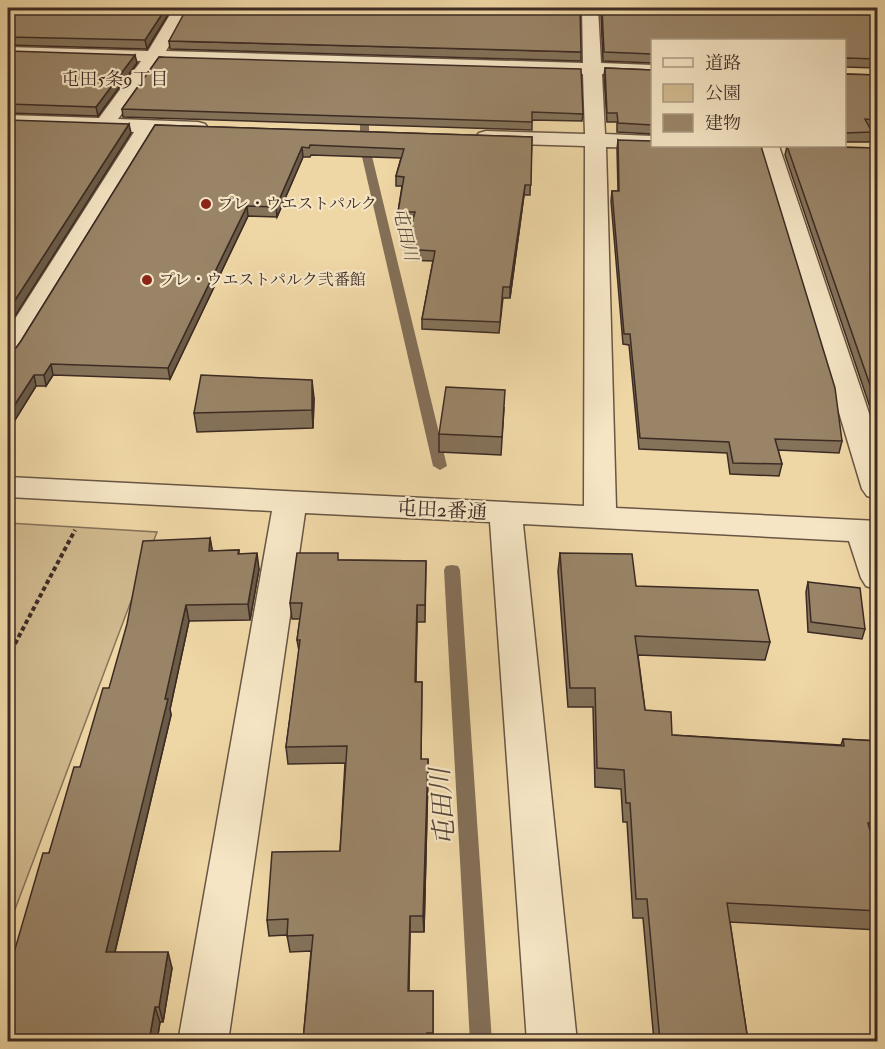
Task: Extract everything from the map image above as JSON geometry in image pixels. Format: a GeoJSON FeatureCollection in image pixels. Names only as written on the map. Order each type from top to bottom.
{"type":"FeatureCollection","features":[{"type":"Feature","properties":{"kind":"street"},"geometry":{"type":"LineString","coordinates":[[104,125],[154,56],[182,8]]}},
{"type":"Feature","properties":{"kind":"street"},"geometry":{"type":"LineString","coordinates":[[588,8],[595,140],[600,518]]}},
{"type":"Feature","properties":{"kind":"street"},"geometry":{"type":"LineString","coordinates":[[8,52],[651,70]]}},
{"type":"Feature","properties":{"kind":"street"},"geometry":{"type":"LineString","coordinates":[[8,121],[219,129]]}},
{"type":"Feature","properties":{"kind":"street"},"geometry":{"type":"LineString","coordinates":[[8,351],[148,126]]}},
{"type":"Feature","properties":{"kind":"street"},"geometry":{"type":"LineString","coordinates":[[469,136],[651,142]]}},
{"type":"Feature","properties":{"kind":"street"},"geometry":{"type":"LineString","coordinates":[[780,147],[878,489]]}},
{"type":"Feature","properties":{"kind":"street","name":"屯田2番通"},"geometry":{"type":"LineString","coordinates":[[8,487],[870,532]]}},
{"type":"Feature","properties":{"kind":"street"},"geometry":{"type":"LineString","coordinates":[[203,1041],[290,502]]}},
{"type":"Feature","properties":{"kind":"street"},"geometry":{"type":"LineString","coordinates":[[506,513],[552,1041]]}},
{"type":"Feature","properties":{"kind":"street"},"geometry":{"type":"LineString","coordinates":[[870,532],[878,578]]}},
{"type":"Feature","properties":{"kind":"path"},"geometry":{"type":"LineString","coordinates":[[8,657],[75,530]]}},
{"type":"Feature","properties":{"kind":"green space"},"geometry":{"type":"Polygon","coordinates":[[[8,523],[157,532],[8,928],[8,523]]]}},
{"type":"Feature","properties":{"kind":"building"},"geometry":{"type":"Polygon","coordinates":[[[8,8],[166,8],[145,40],[8,37],[8,8]]]}},
{"type":"Feature","properties":{"kind":"building"},"geometry":{"type":"Polygon","coordinates":[[[187,8],[580,8],[581,52],[169,41],[187,8]]]}},
{"type":"Feature","properties":{"kind":"building"},"geometry":{"type":"Polygon","coordinates":[[[602,8],[878,15],[878,59],[846,58],[846,39],[651,39],[651,54],[604,52],[602,8]]]}},
{"type":"Feature","properties":{"kind":"building"},"geometry":{"type":"Polygon","coordinates":[[[8,51],[135,55],[96,107],[8,104],[8,51]]]}},
{"type":"Feature","properties":{"kind":"building"},"geometry":{"type":"Polygon","coordinates":[[[159,57],[581,69],[583,114],[532,112],[532,122],[122,109],[159,57]]]}},
{"type":"Feature","properties":{"kind":"building"},"geometry":{"type":"Polygon","coordinates":[[[605,68],[651,70],[651,125],[618,123],[617,113],[607,113],[605,68]]]}},
{"type":"Feature","properties":{"kind":"building"},"geometry":{"type":"Polygon","coordinates":[[[846,74],[878,75],[878,120],[865,119],[872,132],[846,133],[846,74]]]}},
{"type":"Feature","properties":{"kind":"building"},"geometry":{"type":"Polygon","coordinates":[[[8,120],[129,124],[8,311],[8,120]]]}},
{"type":"Feature","properties":{"kind":"building"},"geometry":{"type":"Polygon","coordinates":[[[155,125],[532,137],[531,185],[525,185],[510,287],[503,287],[500,322],[422,319],[435,251],[405,249],[415,212],[398,212],[404,177],[396,176],[404,149],[310,145],[309,148],[302,147],[276,207],[247,206],[168,368],[51,364],[44,375],[34,375],[12,409],[8,409],[8,349],[16,348],[21,341],[155,125]]]}},
{"type":"Feature","properties":{"kind":"building"},"geometry":{"type":"Polygon","coordinates":[[[618,140],[651,141],[651,147],[761,147],[835,388],[842,441],[775,439],[782,464],[733,463],[729,442],[640,438],[630,334],[624,334],[612,191],[619,191],[618,140]]]}},
{"type":"Feature","properties":{"kind":"building"},"geometry":{"type":"Polygon","coordinates":[[[787,147],[878,148],[878,408],[787,147]]]}},
{"type":"Feature","properties":{"kind":"building"},"geometry":{"type":"Polygon","coordinates":[[[201,375],[312,380],[312,410],[194,413],[201,375]]]}},
{"type":"Feature","properties":{"kind":"building"},"geometry":{"type":"Polygon","coordinates":[[[446,387],[505,390],[502,437],[439,434],[446,387]]]}},
{"type":"Feature","properties":{"kind":"building"},"geometry":{"type":"Polygon","coordinates":[[[210,538],[209,551],[239,550],[238,554],[257,553],[248,604],[186,605],[165,699],[168,699],[106,952],[168,952],[159,1007],[155,1007],[149,1041],[8,1041],[8,973],[43,853],[49,853],[74,767],[80,767],[103,688],[109,688],[127,624],[143,541],[210,538]]]}},
{"type":"Feature","properties":{"kind":"building"},"geometry":{"type":"Polygon","coordinates":[[[297,553],[338,553],[338,560],[426,561],[425,605],[417,605],[415,682],[422,682],[421,759],[428,759],[423,916],[410,916],[408,991],[433,991],[433,1033],[427,1033],[427,1041],[303,1041],[313,935],[287,936],[288,919],[267,920],[272,852],[340,851],[347,746],[286,747],[300,640],[297,640],[302,603],[290,603],[297,553]]]}},
{"type":"Feature","properties":{"kind":"building"},"geometry":{"type":"Polygon","coordinates":[[[560,553],[632,554],[636,586],[758,590],[770,642],[635,636],[645,710],[671,712],[672,735],[844,746],[843,739],[878,741],[878,823],[868,823],[878,861],[878,911],[727,903],[748,1041],[660,1041],[647,899],[636,899],[630,803],[626,803],[624,770],[597,768],[595,688],[570,688],[560,553]]]}},
{"type":"Feature","properties":{"kind":"building"},"geometry":{"type":"Polygon","coordinates":[[[808,582],[860,588],[865,629],[811,622],[808,582]]]}},
{"type":"Feature","properties":{"kind":"waterway","name":"屯田川"},"geometry":{"type":"LineString","coordinates":[[364,105],[365,148],[440,466]]}},
{"type":"Feature","properties":{"kind":"waterway","name":"屯田川"},"geometry":{"type":"LineString","coordinates":[[452,570],[481,1042]]}},
{"type":"Feature","properties":{"kind":"place","name":"プレ・ウエストパルク"},"geometry":{"type":"Point","coordinates":[206,204]}},
{"type":"Feature","properties":{"kind":"place","name":"プレ・ウエストパルク弐番館"},"geometry":{"type":"Point","coordinates":[147,280]}},
{"type":"Feature","properties":{"kind":"district","name":"屯田5条9丁目"},"geometry":{"type":"Point","coordinates":[115,79]}}]}
